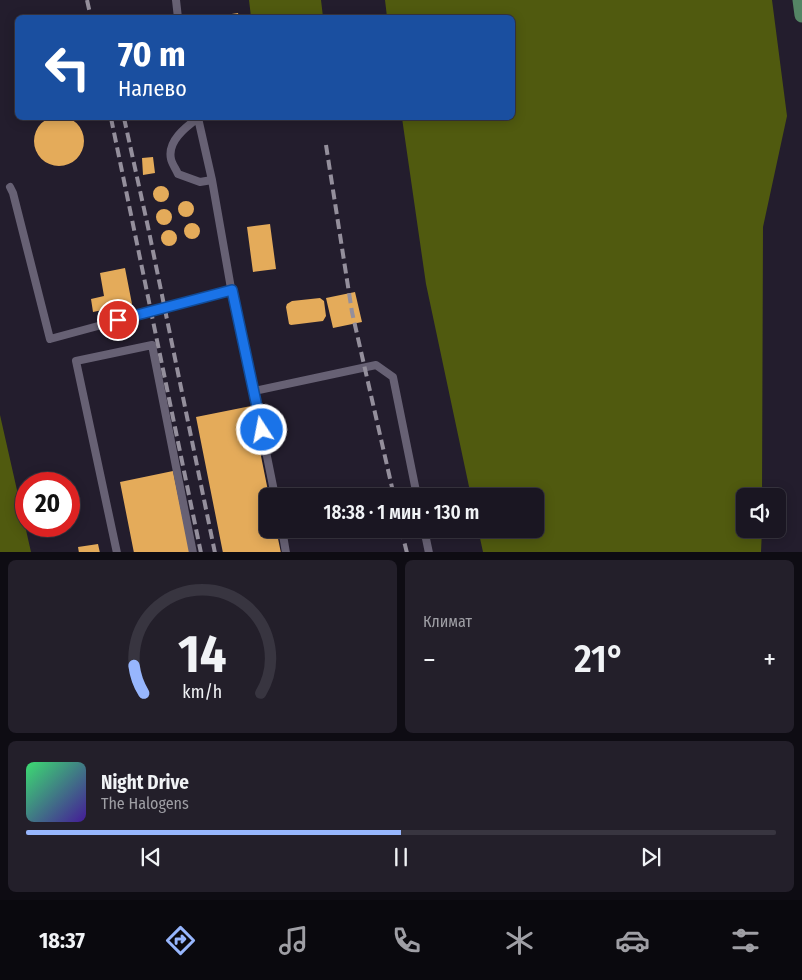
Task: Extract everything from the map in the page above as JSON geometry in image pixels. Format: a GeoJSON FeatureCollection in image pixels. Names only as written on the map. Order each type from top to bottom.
{"type":"FeatureCollection","features":[{"type":"Feature","properties":{"kind":"main road"},"geometry":{"type":"LineString","coordinates":[[800,0],[802,15]]}},
{"type":"Feature","properties":{"kind":"lane"},"geometry":{"type":"LineString","coordinates":[[176,0],[178,15]]}},
{"type":"Feature","properties":{"kind":"lane"},"geometry":{"type":"LineString","coordinates":[[195,120],[184,129],[172,145],[171,159],[178,174],[200,182],[212,180]]}},
{"type":"Feature","properties":{"kind":"lane"},"geometry":{"type":"LineString","coordinates":[[198,120],[273,488]]}},
{"type":"Feature","properties":{"kind":"lane"},"geometry":{"type":"LineString","coordinates":[[10,187],[50,339],[232,290]]}},
{"type":"Feature","properties":{"kind":"lane"},"geometry":{"type":"LineString","coordinates":[[117,552],[76,361],[152,345],[193,552]]}},
{"type":"Feature","properties":{"kind":"lane"},"geometry":{"type":"LineString","coordinates":[[254,391],[376,365],[393,377],[415,488]]}},
{"type":"Feature","properties":{"kind":"lane"},"geometry":{"type":"LineString","coordinates":[[284,538],[286,552]]}},
{"type":"Feature","properties":{"kind":"lane"},"geometry":{"type":"LineString","coordinates":[[426,538],[429,552]]}},
{"type":"Feature","properties":{"kind":"green space"},"geometry":{"type":"Polygon","coordinates":[[[249,0],[321,0],[323,15],[251,15],[249,0]]]}},
{"type":"Feature","properties":{"kind":"green space"},"geometry":{"type":"Polygon","coordinates":[[[385,0],[772,0],[787,116],[763,227],[762,488],[736,488],[736,538],[762,538],[761,552],[483,552],[480,538],[544,538],[544,488],[469,488],[426,284],[402,120],[515,120],[515,15],[387,15],[385,0]]]}},
{"type":"Feature","properties":{"kind":"green space"},"geometry":{"type":"Polygon","coordinates":[[[0,415],[15,481],[15,537],[28,537],[31,552],[0,552],[0,415]]]}},
{"type":"Feature","properties":{"kind":"building"},"geometry":{"type":"Polygon","coordinates":[[[45,120],[73,120],[80,127],[83,136],[82,150],[77,159],[59,166],[41,159],[34,141],[38,127],[45,120]]]}},
{"type":"Feature","properties":{"kind":"building"},"geometry":{"type":"Polygon","coordinates":[[[153,157],[155,173],[143,175],[142,158],[153,157]]]}},
{"type":"Feature","properties":{"kind":"building"},"geometry":{"type":"Polygon","coordinates":[[[161,186],[167,188],[169,194],[167,200],[161,202],[155,200],[153,194],[155,188],[161,186]]]}},
{"type":"Feature","properties":{"kind":"building"},"geometry":{"type":"Polygon","coordinates":[[[186,201],[192,203],[194,209],[192,215],[186,217],[180,215],[178,209],[180,203],[186,201]]]}},
{"type":"Feature","properties":{"kind":"building"},"geometry":{"type":"Polygon","coordinates":[[[164,209],[170,211],[172,217],[170,223],[164,225],[158,223],[156,217],[158,211],[164,209]]]}},
{"type":"Feature","properties":{"kind":"building"},"geometry":{"type":"Polygon","coordinates":[[[192,223],[198,225],[200,231],[198,237],[192,239],[186,237],[184,231],[186,225],[192,223]]]}},
{"type":"Feature","properties":{"kind":"building"},"geometry":{"type":"Polygon","coordinates":[[[270,224],[276,269],[253,272],[247,227],[270,224]]]}},
{"type":"Feature","properties":{"kind":"building"},"geometry":{"type":"Polygon","coordinates":[[[169,230],[175,232],[177,238],[175,244],[169,246],[163,244],[161,238],[163,232],[169,230]]]}},
{"type":"Feature","properties":{"kind":"building"},"geometry":{"type":"Polygon","coordinates":[[[125,268],[132,304],[93,312],[91,299],[104,296],[100,273],[125,268]]]}},
{"type":"Feature","properties":{"kind":"building"},"geometry":{"type":"Polygon","coordinates":[[[355,292],[362,322],[333,328],[326,298],[355,292]]]}},
{"type":"Feature","properties":{"kind":"building"},"geometry":{"type":"Polygon","coordinates":[[[320,298],[324,301],[326,316],[323,321],[289,324],[287,304],[292,301],[320,298]]]}},
{"type":"Feature","properties":{"kind":"building"},"geometry":{"type":"Polygon","coordinates":[[[251,406],[267,488],[259,488],[259,538],[278,538],[281,552],[223,552],[196,417],[251,406]]]}},
{"type":"Feature","properties":{"kind":"building"},"geometry":{"type":"Polygon","coordinates":[[[173,471],[190,552],[134,552],[120,482],[173,471]]]}},
{"type":"Feature","properties":{"kind":"building"},"geometry":{"type":"Polygon","coordinates":[[[98,544],[100,552],[79,552],[78,547],[98,544]]]}},
{"type":"Feature","properties":{"kind":"railway"},"geometry":{"type":"LineString","coordinates":[[87,0],[90,15]]}},
{"type":"Feature","properties":{"kind":"railway"},"geometry":{"type":"LineString","coordinates":[[111,120],[201,552]]}},
{"type":"Feature","properties":{"kind":"railway"},"geometry":{"type":"LineString","coordinates":[[124,120],[215,552]]}},
{"type":"Feature","properties":{"kind":"railway"},"geometry":{"type":"LineString","coordinates":[[326,145],[352,312],[392,488]]}},
{"type":"Feature","properties":{"kind":"railway"},"geometry":{"type":"LineString","coordinates":[[403,538],[407,552]]}},
{"type":"Feature","properties":{"kind":"route"},"geometry":{"type":"LineString","coordinates":[[118,320],[232,290],[262,430]]}}]}
